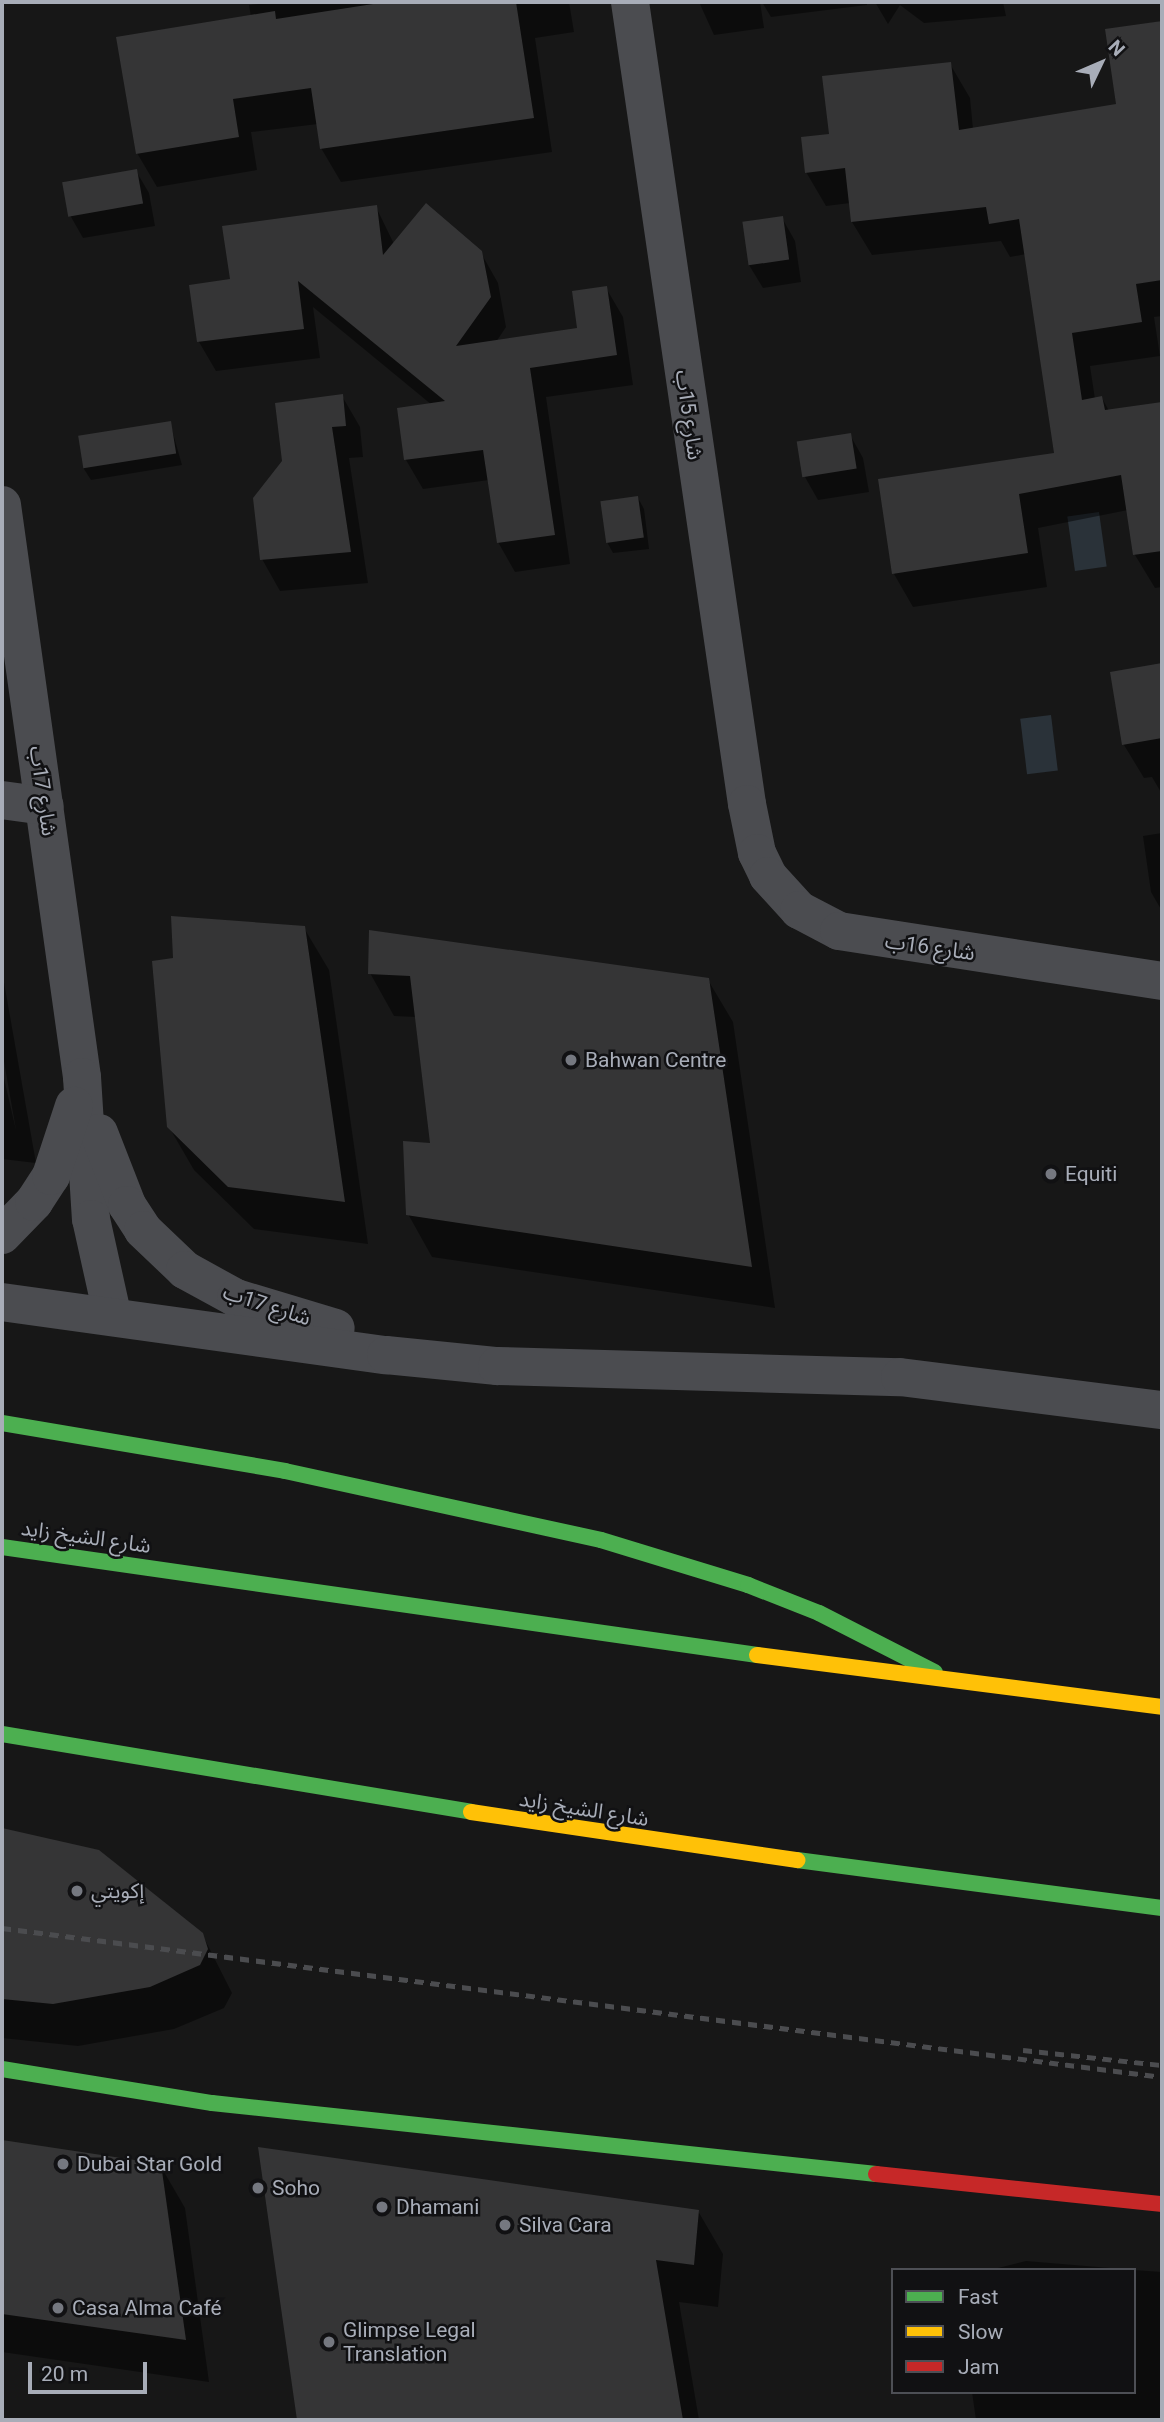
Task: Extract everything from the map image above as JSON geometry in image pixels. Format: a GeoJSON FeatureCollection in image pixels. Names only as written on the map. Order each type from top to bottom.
{"type":"FeatureCollection","features":[{"type":"Feature","properties":{"kind":"main road"},"geometry":{"type":"LineString","coordinates":[[2,1423],[285,1471],[601,1540],[736,1581],[819,1613],[955,1683]]}},
{"type":"Feature","properties":{"kind":"main road","name":"شارع الشيخ زايد"},"geometry":{"type":"LineString","coordinates":[[2,1547],[955,1683],[1162,1707]]}},
{"type":"Feature","properties":{"kind":"main road","name":"شارع الشيخ زايد"},"geometry":{"type":"LineString","coordinates":[[2,1734],[597,1833],[1162,1908]]}},
{"type":"Feature","properties":{"kind":"main road"},"geometry":{"type":"LineString","coordinates":[[2,2069],[212,2103],[1162,2204]]}},
{"type":"Feature","properties":{"kind":"street","name":"شارع 15ب"},"geometry":{"type":"LineString","coordinates":[[630,2],[751,828]]}},
{"type":"Feature","properties":{"kind":"street","name":"شارع 17ب"},"geometry":{"type":"LineString","coordinates":[[2,505],[82,1077],[91,1219],[113,1314]]}},
{"type":"Feature","properties":{"kind":"street"},"geometry":{"type":"LineString","coordinates":[[2,682],[24,652]]}},
{"type":"Feature","properties":{"kind":"street"},"geometry":{"type":"LineString","coordinates":[[2,800],[45,806]]}},
{"type":"Feature","properties":{"kind":"street","name":"شارع 16ب"},"geometry":{"type":"LineString","coordinates":[[751,828],[757,853],[782,894],[799,910],[839,931],[1162,981]]}},
{"type":"Feature","properties":{"kind":"street","name":"شارع 17ب"},"geometry":{"type":"LineString","coordinates":[[2,1235],[34,1202],[51,1175],[82,1077]]}},
{"type":"Feature","properties":{"kind":"street","name":"شارع 17ب"},"geometry":{"type":"LineString","coordinates":[[82,1077],[127,1205],[143,1230],[185,1270],[236,1298],[446,1360]]}},
{"type":"Feature","properties":{"kind":"street"},"geometry":{"type":"LineString","coordinates":[[2,1302],[113,1314],[497,1366],[900,1377],[1162,1410]]}},
{"type":"Feature","properties":{"kind":"shaded area"},"geometry":{"type":"Polygon","coordinates":[[[1099,512],[1107,566],[1075,571],[1067,516],[1099,512]]]}},
{"type":"Feature","properties":{"kind":"shaded area"},"geometry":{"type":"Polygon","coordinates":[[[1051,715],[1058,771],[1027,774],[1020,719],[1051,715]]]}},
{"type":"Feature","properties":{"kind":"building"},"geometry":{"type":"Polygon","coordinates":[[[386,2],[516,2],[534,118],[320,149],[311,88],[233,99],[239,137],[136,154],[116,37],[275,11],[276,19],[386,2]]]}},
{"type":"Feature","properties":{"kind":"building"},"geometry":{"type":"Polygon","coordinates":[[[1162,21],[1162,280],[1136,284],[1142,322],[1072,333],[1082,400],[1102,396],[1105,410],[1162,402],[1162,551],[1133,555],[1121,475],[1019,494],[1028,553],[892,574],[878,479],[1054,453],[1019,219],[989,224],[986,207],[851,222],[845,168],[805,173],[801,137],[829,134],[822,76],[951,62],[959,130],[1116,104],[1105,29],[1162,21]]]}},
{"type":"Feature","properties":{"kind":"building"},"geometry":{"type":"Polygon","coordinates":[[[137,169],[143,203],[68,217],[62,182],[137,169]]]}},
{"type":"Feature","properties":{"kind":"building"},"geometry":{"type":"Polygon","coordinates":[[[426,203],[482,251],[491,297],[456,346],[577,328],[572,291],[607,286],[617,355],[530,368],[555,535],[497,543],[483,450],[404,460],[397,408],[445,401],[298,281],[304,329],[197,342],[189,285],[230,279],[222,226],[377,205],[383,255],[426,203]]]}},
{"type":"Feature","properties":{"kind":"building"},"geometry":{"type":"Polygon","coordinates":[[[783,216],[789,260],[749,265],[742,222],[783,216]]]}},
{"type":"Feature","properties":{"kind":"building"},"geometry":{"type":"Polygon","coordinates":[[[343,394],[346,426],[332,427],[351,552],[260,560],[253,498],[282,461],[275,403],[343,394]]]}},
{"type":"Feature","properties":{"kind":"building"},"geometry":{"type":"Polygon","coordinates":[[[171,421],[176,454],[83,468],[78,436],[171,421]]]}},
{"type":"Feature","properties":{"kind":"building"},"geometry":{"type":"Polygon","coordinates":[[[851,433],[857,469],[802,477],[797,442],[851,433]]]}},
{"type":"Feature","properties":{"kind":"building"},"geometry":{"type":"Polygon","coordinates":[[[638,496],[644,538],[606,543],[600,501],[638,496]]]}},
{"type":"Feature","properties":{"kind":"building"},"geometry":{"type":"Polygon","coordinates":[[[1162,663],[1162,738],[1122,745],[1110,672],[1162,663]]]}},
{"type":"Feature","properties":{"kind":"building"},"geometry":{"type":"Polygon","coordinates":[[[171,916],[305,926],[345,1202],[228,1187],[167,1127],[152,961],[173,958],[171,916]]]}},
{"type":"Feature","properties":{"kind":"building","name":"Bahwan Centre"},"geometry":{"type":"Polygon","coordinates":[[[369,930],[709,978],[752,1267],[406,1215],[403,1141],[430,1143],[410,976],[368,974],[369,930]]]}},
{"type":"Feature","properties":{"kind":"building","name":"إكويتي"},"geometry":{"type":"Polygon","coordinates":[[[2,1828],[99,1850],[203,1933],[208,1949],[200,1965],[150,1987],[53,2004],[2,1999],[2,1828]]]}},
{"type":"Feature","properties":{"kind":"building"},"geometry":{"type":"Polygon","coordinates":[[[2,2140],[161,2164],[186,2340],[2,2314],[2,2140]]]}},
{"type":"Feature","properties":{"kind":"building"},"geometry":{"type":"Polygon","coordinates":[[[258,2147],[699,2210],[694,2265],[656,2260],[683,2420],[297,2420],[258,2147]]]}},
{"type":"Feature","properties":{"kind":"railway"},"geometry":{"type":"LineString","coordinates":[[2,1928],[1162,2077]]}},
{"type":"Feature","properties":{"kind":"railway"},"geometry":{"type":"LineString","coordinates":[[1023,2050],[1162,2065]]}},
{"type":"Feature","properties":{"kind":"traffic: fast"},"geometry":{"type":"LineString","coordinates":[[2,1423],[285,1471],[601,1540],[748,1585],[819,1613],[935,1672]]}},
{"type":"Feature","properties":{"kind":"traffic: fast"},"geometry":{"type":"LineString","coordinates":[[2,1547],[757,1655]]}},
{"type":"Feature","properties":{"kind":"traffic: fast"},"geometry":{"type":"LineString","coordinates":[[2,1734],[471,1812]]}},
{"type":"Feature","properties":{"kind":"traffic: fast"},"geometry":{"type":"LineString","coordinates":[[797,1860],[1162,1908]]}},
{"type":"Feature","properties":{"kind":"traffic: fast"},"geometry":{"type":"LineString","coordinates":[[2,2069],[212,2103],[876,2174]]}},
{"type":"Feature","properties":{"kind":"traffic: slow"},"geometry":{"type":"LineString","coordinates":[[757,1655],[1162,1707]]}},
{"type":"Feature","properties":{"kind":"traffic: slow"},"geometry":{"type":"LineString","coordinates":[[471,1812],[797,1860]]}},
{"type":"Feature","properties":{"kind":"traffic: jam"},"geometry":{"type":"LineString","coordinates":[[876,2174],[1162,2204]]}},
{"type":"Feature","properties":{"kind":"place","name":"Bahwan Centre"},"geometry":{"type":"Point","coordinates":[571,1060]}},
{"type":"Feature","properties":{"kind":"place","name":"Equiti"},"geometry":{"type":"Point","coordinates":[1051,1174]}},
{"type":"Feature","properties":{"kind":"place","name":"إكويتي"},"geometry":{"type":"Point","coordinates":[77,1891]}},
{"type":"Feature","properties":{"kind":"place","name":"Dubai Star Gold"},"geometry":{"type":"Point","coordinates":[63,2164]}},
{"type":"Feature","properties":{"kind":"place","name":"Soho"},"geometry":{"type":"Point","coordinates":[258,2188]}},
{"type":"Feature","properties":{"kind":"place","name":"Dhamani"},"geometry":{"type":"Point","coordinates":[382,2207]}},
{"type":"Feature","properties":{"kind":"place","name":"Silva Cara"},"geometry":{"type":"Point","coordinates":[505,2225]}},
{"type":"Feature","properties":{"kind":"place","name":"Casa Alma Café"},"geometry":{"type":"Point","coordinates":[58,2308]}},
{"type":"Feature","properties":{"kind":"place","name":"Glimpse Legal Translation"},"geometry":{"type":"Point","coordinates":[329,2342]}}]}
